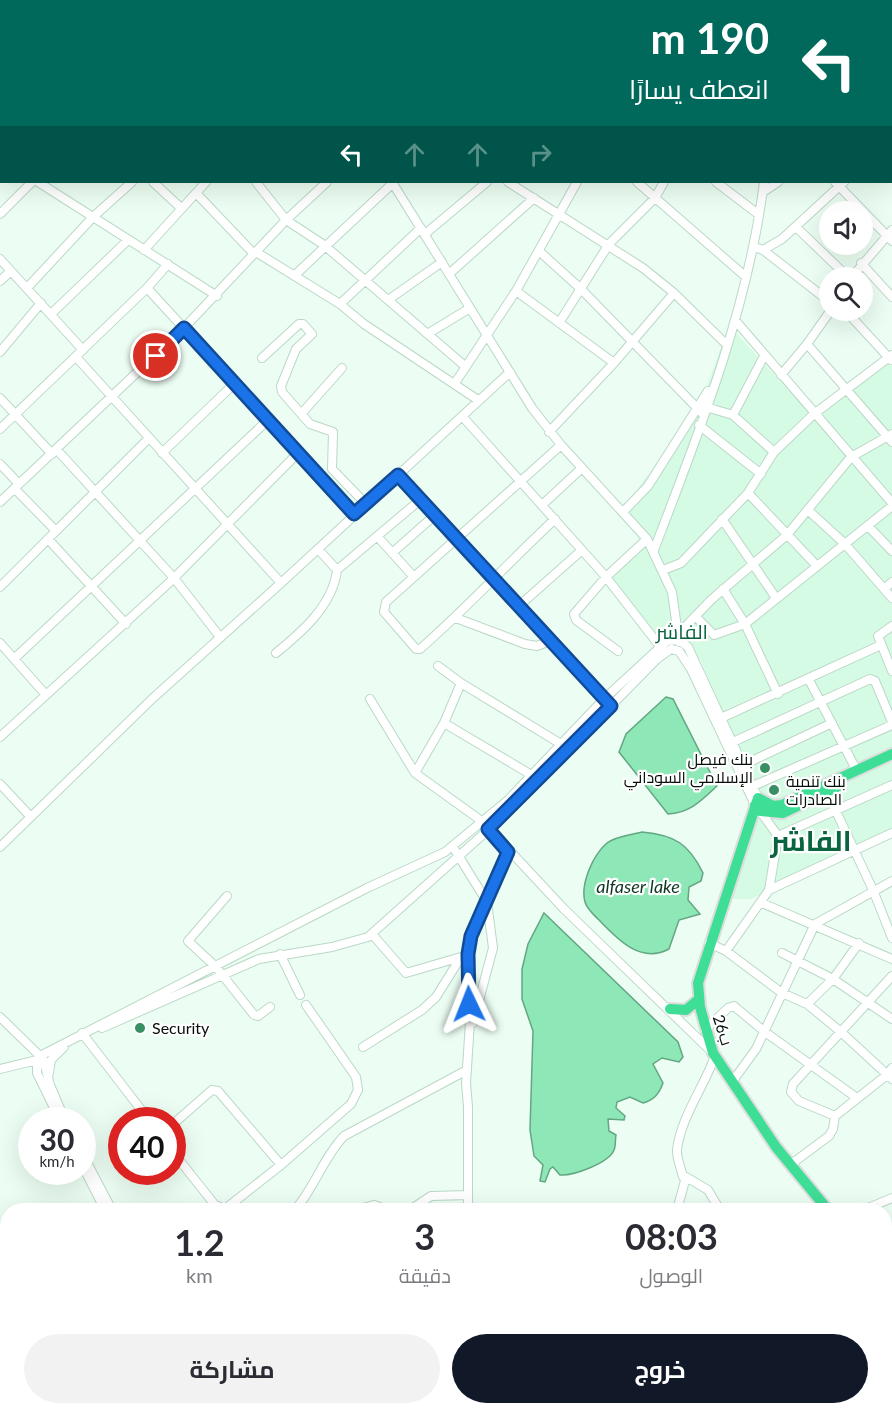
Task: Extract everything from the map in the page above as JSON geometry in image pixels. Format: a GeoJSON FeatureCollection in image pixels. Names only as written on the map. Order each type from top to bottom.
{"type":"FeatureCollection","features":[{"type":"Feature","properties":{"kind":"highway"},"geometry":{"type":"LineString","coordinates":[[761,806],[782,805],[892,754]]}},
{"type":"Feature","properties":{"kind":"highway"},"geometry":{"type":"LineString","coordinates":[[761,806],[783,813],[892,762]]}},
{"type":"Feature","properties":{"kind":"highway","name":"26ب"},"geometry":{"type":"LineString","coordinates":[[761,806],[746,829],[698,983],[699,999],[705,1030],[714,1054],[790,1165],[822,1203]]}},
{"type":"Feature","properties":{"kind":"highway"},"geometry":{"type":"LineString","coordinates":[[670,1010],[686,1010],[699,999]]}},
{"type":"Feature","properties":{"kind":"street"},"geometry":{"type":"LineString","coordinates":[[0,214],[31,183]]}},
{"type":"Feature","properties":{"kind":"street"},"geometry":{"type":"LineString","coordinates":[[40,183],[217,296]]}},
{"type":"Feature","properties":{"kind":"street"},"geometry":{"type":"LineString","coordinates":[[27,288],[93,217],[131,183]]}},
{"type":"Feature","properties":{"kind":"street"},"geometry":{"type":"LineString","coordinates":[[154,183],[181,208]]}},
{"type":"Feature","properties":{"kind":"street"},"geometry":{"type":"LineString","coordinates":[[144,250],[205,183]]}},
{"type":"Feature","properties":{"kind":"street"},"geometry":{"type":"LineString","coordinates":[[257,183],[286,220],[324,245],[466,367]]}},
{"type":"Feature","properties":{"kind":"street"},"geometry":{"type":"LineString","coordinates":[[0,501],[112,398],[217,296],[286,220],[326,183]]}},
{"type":"Feature","properties":{"kind":"street"},"geometry":{"type":"LineString","coordinates":[[295,275],[392,183]]}},
{"type":"Feature","properties":{"kind":"street"},"geometry":{"type":"LineString","coordinates":[[394,183],[549,432],[647,538],[663,570],[675,605],[679,636],[676,649],[691,669],[733,742],[740,766],[753,786],[761,806]]}},
{"type":"Feature","properties":{"kind":"street"},"geometry":{"type":"LineString","coordinates":[[340,304],[364,280],[423,231],[486,183]]}},
{"type":"Feature","properties":{"kind":"street"},"geometry":{"type":"LineString","coordinates":[[510,183],[609,244],[674,293],[727,345]]}},
{"type":"Feature","properties":{"kind":"street"},"geometry":{"type":"LineString","coordinates":[[455,383],[516,291],[561,213],[573,183]]}},
{"type":"Feature","properties":{"kind":"street"},"geometry":{"type":"LineString","coordinates":[[638,183],[746,277]]}},
{"type":"Feature","properties":{"kind":"street"},"geometry":{"type":"LineString","coordinates":[[559,323],[609,244],[655,198],[663,183]]}},
{"type":"Feature","properties":{"kind":"street"},"geometry":{"type":"LineString","coordinates":[[717,183],[758,214]]}},
{"type":"Feature","properties":{"kind":"street"},"geometry":{"type":"LineString","coordinates":[[654,550],[735,320],[754,247],[764,183]]}},
{"type":"Feature","properties":{"kind":"street"},"geometry":{"type":"LineString","coordinates":[[763,192],[776,183]]}},
{"type":"Feature","properties":{"kind":"street"},"geometry":{"type":"LineString","coordinates":[[763,250],[796,227],[840,183],[890,235],[858,267]]}},
{"type":"Feature","properties":{"kind":"street"},"geometry":{"type":"LineString","coordinates":[[196,193],[255,253],[340,304],[364,324],[478,400]]}},
{"type":"Feature","properties":{"kind":"street"},"geometry":{"type":"LineString","coordinates":[[449,274],[534,198]]}},
{"type":"Feature","properties":{"kind":"street"},"geometry":{"type":"LineString","coordinates":[[796,227],[838,267]]}},
{"type":"Feature","properties":{"kind":"street"},"geometry":{"type":"LineString","coordinates":[[51,314],[129,240]]}},
{"type":"Feature","properties":{"kind":"street"},"geometry":{"type":"LineString","coordinates":[[754,247],[763,250],[819,293]]}},
{"type":"Feature","properties":{"kind":"street"},"geometry":{"type":"LineString","coordinates":[[539,251],[581,289],[702,410],[733,415],[774,452]]}},
{"type":"Feature","properties":{"kind":"street"},"geometry":{"type":"LineString","coordinates":[[0,259],[83,350]]}},
{"type":"Feature","properties":{"kind":"street"},"geometry":{"type":"LineString","coordinates":[[388,300],[442,262]]}},
{"type":"Feature","properties":{"kind":"street"},"geometry":{"type":"LineString","coordinates":[[861,263],[892,297]]}},
{"type":"Feature","properties":{"kind":"street"},"geometry":{"type":"LineString","coordinates":[[0,429],[147,288],[168,264]]}},
{"type":"Feature","properties":{"kind":"street"},"geometry":{"type":"LineString","coordinates":[[0,281],[10,271]]}},
{"type":"Feature","properties":{"kind":"street"},"geometry":{"type":"LineString","coordinates":[[147,288],[354,514]]}},
{"type":"Feature","properties":{"kind":"street"},"geometry":{"type":"LineString","coordinates":[[516,291],[614,363]]}},
{"type":"Feature","properties":{"kind":"street"},"geometry":{"type":"LineString","coordinates":[[549,432],[614,363],[674,293]]}},
{"type":"Feature","properties":{"kind":"street"},"geometry":{"type":"LineString","coordinates":[[0,352],[41,303]]}},
{"type":"Feature","properties":{"kind":"street"},"geometry":{"type":"LineString","coordinates":[[429,333],[470,308]]}},
{"type":"Feature","properties":{"kind":"street"},"geometry":{"type":"LineString","coordinates":[[696,617],[714,635],[745,624],[892,505],[735,320]]}},
{"type":"Feature","properties":{"kind":"street"},"geometry":{"type":"LineString","coordinates":[[781,375],[823,321]]}},
{"type":"Feature","properties":{"kind":"street"},"geometry":{"type":"LineString","coordinates":[[663,570],[681,563],[748,493],[774,452],[814,414],[891,358],[856,321]]}},
{"type":"Feature","properties":{"kind":"street"},"geometry":{"type":"LineString","coordinates":[[262,357],[301,324],[312,334],[296,349],[281,386],[282,392],[310,424],[333,432],[332,469],[365,503]]}},
{"type":"Feature","properties":{"kind":"street"},"geometry":{"type":"LineString","coordinates":[[285,337],[296,349]]}},
{"type":"Feature","properties":{"kind":"street"},"geometry":{"type":"LineString","coordinates":[[535,777],[561,744],[574,737],[604,699],[632,678],[679,636],[723,589],[787,535],[851,457],[890,437],[846,392],[807,344]]}},
{"type":"Feature","properties":{"kind":"street"},"geometry":{"type":"LineString","coordinates":[[733,415],[764,356]]}},
{"type":"Feature","properties":{"kind":"street"},"geometry":{"type":"LineString","coordinates":[[76,357],[281,584]]}},
{"type":"Feature","properties":{"kind":"street"},"geometry":{"type":"LineString","coordinates":[[302,413],[342,368]]}},
{"type":"Feature","properties":{"kind":"street"},"geometry":{"type":"LineString","coordinates":[[0,847],[220,637],[281,584],[365,503],[510,372]]}},
{"type":"Feature","properties":{"kind":"street"},"geometry":{"type":"LineString","coordinates":[[162,453],[235,383]]}},
{"type":"Feature","properties":{"kind":"street"},"geometry":{"type":"LineString","coordinates":[[0,398],[141,541],[174,578],[220,637]]}},
{"type":"Feature","properties":{"kind":"street"},"geometry":{"type":"LineString","coordinates":[[623,512],[648,486],[702,410]]}},
{"type":"Feature","properties":{"kind":"street"},"geometry":{"type":"LineString","coordinates":[[462,416],[606,577],[662,649]]}},
{"type":"Feature","properties":{"kind":"street"},"geometry":{"type":"LineString","coordinates":[[14,659],[269,419]]}},
{"type":"Feature","properties":{"kind":"street"},"geometry":{"type":"LineString","coordinates":[[699,425],[761,474]]}},
{"type":"Feature","properties":{"kind":"street"},"geometry":{"type":"LineString","coordinates":[[0,587],[149,438]]}},
{"type":"Feature","properties":{"kind":"street"},"geometry":{"type":"LineString","coordinates":[[555,519],[494,577],[456,618],[416,650],[384,612],[383,607],[413,576],[561,445]]}},
{"type":"Feature","properties":{"kind":"street"},"geometry":{"type":"LineString","coordinates":[[1,733],[126,624],[298,453]]}},
{"type":"Feature","properties":{"kind":"street"},"geometry":{"type":"LineString","coordinates":[[0,464],[56,531]]}},
{"type":"Feature","properties":{"kind":"street"},"geometry":{"type":"LineString","coordinates":[[542,505],[582,468]]}},
{"type":"Feature","properties":{"kind":"street"},"geometry":{"type":"LineString","coordinates":[[398,475],[553,640],[611,706]]}},
{"type":"Feature","properties":{"kind":"street"},"geometry":{"type":"LineString","coordinates":[[748,493],[817,566]]}},
{"type":"Feature","properties":{"kind":"street"},"geometry":{"type":"LineString","coordinates":[[276,652],[324,605],[333,591],[337,570],[420,500]]}},
{"type":"Feature","properties":{"kind":"street"},"geometry":{"type":"LineString","coordinates":[[808,510],[844,544],[892,598]]}},
{"type":"Feature","properties":{"kind":"street"},"geometry":{"type":"LineString","coordinates":[[392,553],[435,515]]}},
{"type":"Feature","properties":{"kind":"street"},"geometry":{"type":"LineString","coordinates":[[722,519],[776,598]]}},
{"type":"Feature","properties":{"kind":"street"},"geometry":{"type":"LineString","coordinates":[[868,526],[892,551]]}},
{"type":"Feature","properties":{"kind":"street"},"geometry":{"type":"LineString","coordinates":[[377,536],[413,576]]}},
{"type":"Feature","properties":{"kind":"street"},"geometry":{"type":"LineString","coordinates":[[618,651],[574,617],[606,577],[647,538]]}},
{"type":"Feature","properties":{"kind":"street"},"geometry":{"type":"LineString","coordinates":[[48,539],[126,624]]}},
{"type":"Feature","properties":{"kind":"street"},"geometry":{"type":"LineString","coordinates":[[318,549],[337,570]]}},
{"type":"Feature","properties":{"kind":"street"},"geometry":{"type":"LineString","coordinates":[[520,605],[582,550]]}},
{"type":"Feature","properties":{"kind":"street"},"geometry":{"type":"LineString","coordinates":[[884,589],[892,582]]}},
{"type":"Feature","properties":{"kind":"street"},"geometry":{"type":"LineString","coordinates":[[723,589],[745,624],[778,694]]}},
{"type":"Feature","properties":{"kind":"street"},"geometry":{"type":"LineString","coordinates":[[456,618],[525,644],[537,646],[553,640]]}},
{"type":"Feature","properties":{"kind":"street"},"geometry":{"type":"LineString","coordinates":[[892,626],[878,636],[892,671]]}},
{"type":"Feature","properties":{"kind":"street"},"geometry":{"type":"LineString","coordinates":[[679,636],[689,650],[740,766],[778,836],[769,890],[726,951]]}},
{"type":"Feature","properties":{"kind":"street"},"geometry":{"type":"LineString","coordinates":[[0,644],[46,695]]}},
{"type":"Feature","properties":{"kind":"street"},"geometry":{"type":"LineString","coordinates":[[719,719],[809,680],[881,645]]}},
{"type":"Feature","properties":{"kind":"street"},"geometry":{"type":"LineString","coordinates":[[662,649],[676,649]]}},
{"type":"Feature","properties":{"kind":"street"},"geometry":{"type":"LineString","coordinates":[[438,666],[461,683],[561,744]]}},
{"type":"Feature","properties":{"kind":"street"},"geometry":{"type":"LineString","coordinates":[[0,1069],[38,1058],[146,1005],[259,958],[332,947],[372,934],[459,856],[485,826],[574,737],[611,706],[632,678]]}},
{"type":"Feature","properties":{"kind":"street"},"geometry":{"type":"LineString","coordinates":[[733,742],[873,679],[892,723],[753,786]]}},
{"type":"Feature","properties":{"kind":"street"},"geometry":{"type":"LineString","coordinates":[[809,680],[857,771]]}},
{"type":"Feature","properties":{"kind":"street"},"geometry":{"type":"LineString","coordinates":[[415,773],[444,723],[461,683]]}},
{"type":"Feature","properties":{"kind":"street"},"geometry":{"type":"LineString","coordinates":[[370,699],[415,773],[485,826],[508,852],[714,1054],[707,1078],[694,1096],[677,1150],[683,1177],[708,1190],[716,1203]]}},
{"type":"Feature","properties":{"kind":"street"},"geometry":{"type":"LineString","coordinates":[[444,723],[535,777]]}},
{"type":"Feature","properties":{"kind":"street"},"geometry":{"type":"LineString","coordinates":[[740,766],[832,723]]}},
{"type":"Feature","properties":{"kind":"street"},"geometry":{"type":"LineString","coordinates":[[0,784],[30,816]]}},
{"type":"Feature","properties":{"kind":"street"},"geometry":{"type":"LineString","coordinates":[[778,836],[892,785]]}},
{"type":"Feature","properties":{"kind":"street"},"geometry":{"type":"LineString","coordinates":[[827,792],[876,888],[892,938]]}},
{"type":"Feature","properties":{"kind":"street"},"geometry":{"type":"LineString","coordinates":[[146,1005],[367,888],[453,847],[485,826]]}},
{"type":"Feature","properties":{"kind":"street"},"geometry":{"type":"LineString","coordinates":[[769,890],[892,833]]}},
{"type":"Feature","properties":{"kind":"street"},"geometry":{"type":"LineString","coordinates":[[453,847],[487,902],[493,948],[470,1036]]}},
{"type":"Feature","properties":{"kind":"street"},"geometry":{"type":"LineString","coordinates":[[363,1047],[423,1010],[436,997],[464,956],[508,852]]}},
{"type":"Feature","properties":{"kind":"street"},"geometry":{"type":"LineString","coordinates":[[430,859],[440,872]]}},
{"type":"Feature","properties":{"kind":"street"},"geometry":{"type":"LineString","coordinates":[[732,1082],[756,1049],[765,1032],[815,924],[892,881]]}},
{"type":"Feature","properties":{"kind":"street"},"geometry":{"type":"LineString","coordinates":[[876,888],[892,891]]}},
{"type":"Feature","properties":{"kind":"street"},"geometry":{"type":"LineString","coordinates":[[227,896],[188,939],[216,967],[256,1017],[270,1007]]}},
{"type":"Feature","properties":{"kind":"street"},"geometry":{"type":"LineString","coordinates":[[762,903],[892,959]]}},
{"type":"Feature","properties":{"kind":"street"},"geometry":{"type":"LineString","coordinates":[[372,934],[406,973],[464,956]]}},
{"type":"Feature","properties":{"kind":"street"},"geometry":{"type":"LineString","coordinates":[[710,943],[726,951],[782,993],[807,1004],[890,1074],[835,1116],[833,1129],[829,1136],[790,1165]]}},
{"type":"Feature","properties":{"kind":"street"},"geometry":{"type":"LineString","coordinates":[[807,1004],[833,979],[859,943]]}},
{"type":"Feature","properties":{"kind":"street"},"geometry":{"type":"LineString","coordinates":[[782,952],[833,979],[892,1019]]}},
{"type":"Feature","properties":{"kind":"street"},"geometry":{"type":"LineString","coordinates":[[280,954],[300,995]]}},
{"type":"Feature","properties":{"kind":"street"},"geometry":{"type":"LineString","coordinates":[[464,956],[470,1036],[467,1070],[468,1203]]}},
{"type":"Feature","properties":{"kind":"street"},"geometry":{"type":"LineString","coordinates":[[835,1116],[793,1096],[793,1084],[892,976]]}},
{"type":"Feature","properties":{"kind":"street"},"geometry":{"type":"LineString","coordinates":[[233,1203],[281,1166],[351,1104],[358,1090],[356,1077],[306,1005]]}},
{"type":"Feature","properties":{"kind":"street"},"geometry":{"type":"LineString","coordinates":[[705,1030],[732,1005],[765,1032],[857,1098]]}},
{"type":"Feature","properties":{"kind":"street"},"geometry":{"type":"LineString","coordinates":[[0,1017],[38,1058],[60,1107]]}},
{"type":"Feature","properties":{"kind":"street"},"geometry":{"type":"LineString","coordinates":[[48,1078],[54,1056],[83,1035]]}},
{"type":"Feature","properties":{"kind":"street"},"geometry":{"type":"LineString","coordinates":[[83,1035],[139,1107]]}},
{"type":"Feature","properties":{"kind":"street"},"geometry":{"type":"LineString","coordinates":[[38,1058],[37,1073],[54,1107]]}},
{"type":"Feature","properties":{"kind":"street"},"geometry":{"type":"LineString","coordinates":[[301,1203],[311,1190],[330,1150],[344,1136],[467,1070]]}},
{"type":"Feature","properties":{"kind":"street"},"geometry":{"type":"LineString","coordinates":[[186,1113],[212,1090],[218,1091],[281,1166]]}},
{"type":"Feature","properties":{"kind":"street"},"geometry":{"type":"LineString","coordinates":[[186,1168],[213,1203]]}},
{"type":"Feature","properties":{"kind":"street"},"geometry":{"type":"LineString","coordinates":[[679,1203],[686,1177]]}},
{"type":"Feature","properties":{"kind":"street"},"geometry":{"type":"LineString","coordinates":[[96,1184],[108,1203]]}},
{"type":"Feature","properties":{"kind":"street"},"geometry":{"type":"LineString","coordinates":[[94,1185],[102,1203]]}},
{"type":"Feature","properties":{"kind":"street"},"geometry":{"type":"LineString","coordinates":[[420,1203],[431,1196],[468,1195]]}},
{"type":"Feature","properties":{"kind":"shaded area"},"geometry":{"type":"Polygon","coordinates":[[[729,325],[810,414],[885,358],[892,365],[892,833],[751,899],[728,899],[759,795],[700,659],[655,644],[605,585],[640,539],[618,515],[700,405],[729,325]]]}},
{"type":"Feature","properties":{"kind":"water"},"geometry":{"type":"Polygon","coordinates":[[[666,697],[673,699],[717,786],[701,801],[689,808],[668,814],[619,752],[626,734],[666,697]]]}},
{"type":"Feature","properties":{"kind":"water","name":"alfaser lake"},"geometry":{"type":"Polygon","coordinates":[[[642,832],[654,833],[680,843],[692,855],[703,873],[701,881],[689,887],[688,900],[700,914],[679,920],[669,949],[649,954],[631,948],[606,928],[589,909],[584,895],[589,870],[602,848],[615,839],[642,832]]]}},
{"type":"Feature","properties":{"kind":"water"},"geometry":{"type":"Polygon","coordinates":[[[544,913],[678,1042],[683,1057],[679,1062],[662,1058],[653,1064],[663,1083],[653,1098],[643,1103],[630,1097],[617,1102],[616,1108],[625,1116],[624,1120],[608,1119],[609,1131],[616,1135],[615,1148],[611,1155],[590,1168],[566,1175],[560,1175],[553,1167],[545,1182],[540,1181],[543,1165],[534,1156],[530,1130],[533,1031],[522,999],[522,969],[528,944],[544,913]]]}},
{"type":"Feature","properties":{"kind":"place","name":"بنك فيصل الإسلامي السوداني"},"geometry":{"type":"Point","coordinates":[765,768]}},
{"type":"Feature","properties":{"kind":"place","name":"بنك تنمية الصادرات"},"geometry":{"type":"Point","coordinates":[774,790]}},
{"type":"Feature","properties":{"kind":"place","name":"Security"},"geometry":{"type":"Point","coordinates":[140,1028]}},
{"type":"Feature","properties":{"kind":"district","name":"الفاشر"},"geometry":{"type":"Point","coordinates":[682,632]}},
{"type":"Feature","properties":{"kind":"district","name":"الفاشر"},"geometry":{"type":"Point","coordinates":[811,841]}},
{"type":"Feature","properties":{"kind":"route"},"geometry":{"type":"LineString","coordinates":[[156,356],[184,328],[354,514],[398,475],[553,640],[611,706],[488,829],[508,852],[471,936],[468,954],[469,1004]]}}]}
